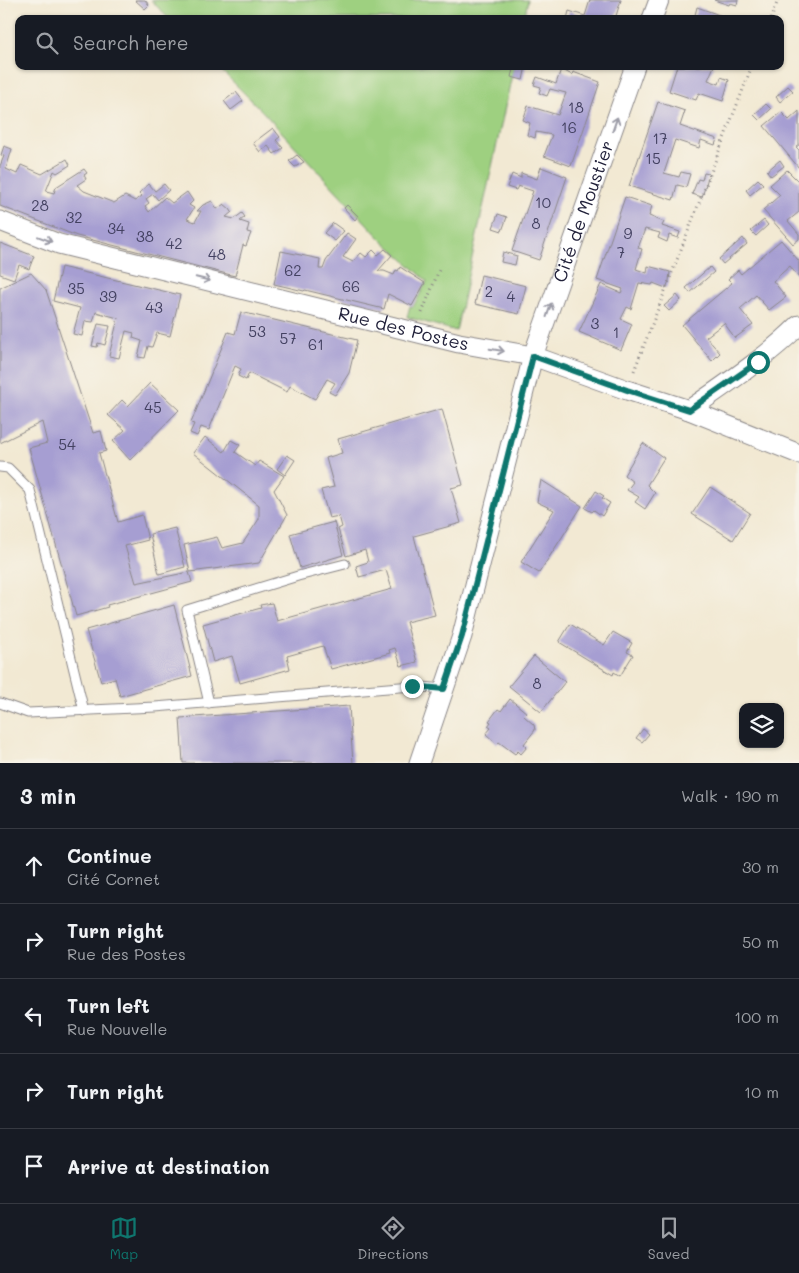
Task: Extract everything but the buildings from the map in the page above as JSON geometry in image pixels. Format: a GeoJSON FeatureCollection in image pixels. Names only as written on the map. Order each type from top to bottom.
{"type":"FeatureCollection","features":[{"type":"Feature","properties":{"kind":"street"},"geometry":{"type":"LineString","coordinates":[[653,15],[658,0]]}},
{"type":"Feature","properties":{"kind":"street","name":"Cité de Moustier"},"geometry":{"type":"LineString","coordinates":[[419,763],[462,636],[533,356],[634,70]]}},
{"type":"Feature","properties":{"kind":"street","name":"Rue des Postes"},"geometry":{"type":"LineString","coordinates":[[0,221],[59,244],[459,343],[533,356],[689,410],[799,454]]}},
{"type":"Feature","properties":{"kind":"street"},"geometry":{"type":"LineString","coordinates":[[689,410],[758,362],[799,325]]}},
{"type":"Feature","properties":{"kind":"lane"},"geometry":{"type":"LineString","coordinates":[[0,467],[8,468],[30,490],[84,710]]}},
{"type":"Feature","properties":{"kind":"lane"},"geometry":{"type":"LineString","coordinates":[[209,703],[187,610],[345,564]]}},
{"type":"Feature","properties":{"kind":"lane"},"geometry":{"type":"LineString","coordinates":[[0,703],[28,713],[209,703],[412,686],[444,689]]}},
{"type":"Feature","properties":{"kind":"path"},"geometry":{"type":"LineString","coordinates":[[772,15],[778,0]]}},
{"type":"Feature","properties":{"kind":"path"},"geometry":{"type":"LineString","coordinates":[[627,390],[750,70]]}},
{"type":"Feature","properties":{"kind":"path"},"geometry":{"type":"LineString","coordinates":[[414,332],[439,270]]}},
{"type":"Feature","properties":{"kind":"green space"},"geometry":{"type":"Polygon","coordinates":[[[151,0],[528,0],[525,15],[165,15],[151,0]]]}},
{"type":"Feature","properties":{"kind":"green space"},"geometry":{"type":"Polygon","coordinates":[[[221,70],[513,70],[456,331],[407,317],[410,306],[413,307],[427,281],[380,238],[263,112],[221,70]]]}},
{"type":"Feature","properties":{"kind":"route"},"geometry":{"type":"LineString","coordinates":[[412,686],[444,689],[462,636],[533,356],[689,410],[758,362]]}}]}
